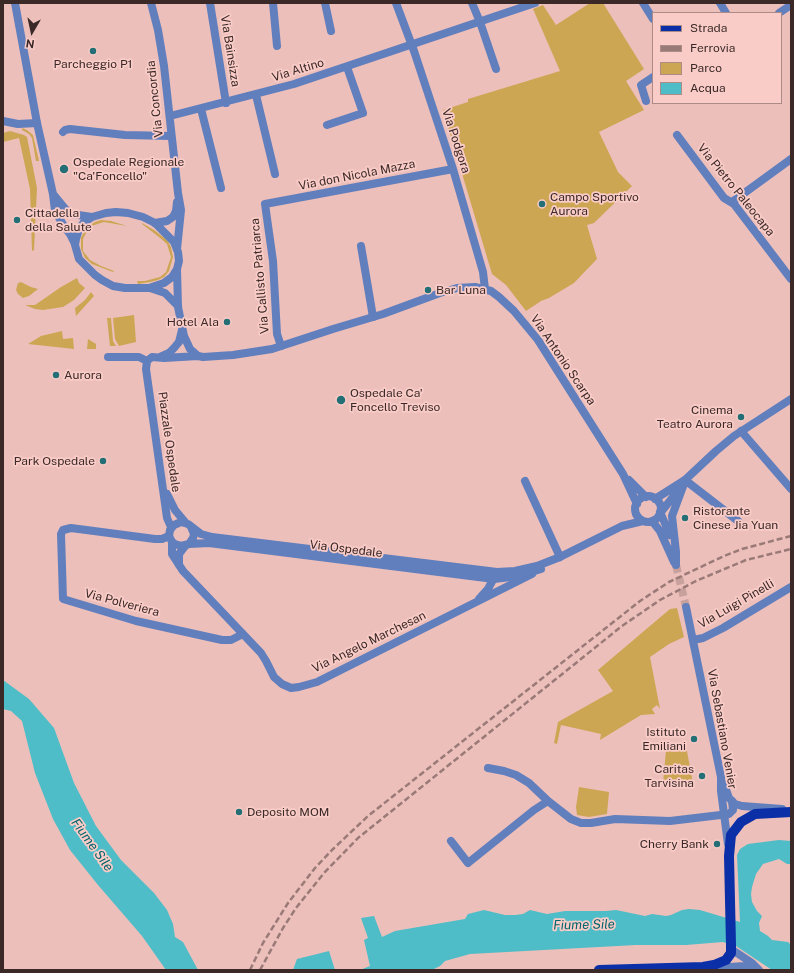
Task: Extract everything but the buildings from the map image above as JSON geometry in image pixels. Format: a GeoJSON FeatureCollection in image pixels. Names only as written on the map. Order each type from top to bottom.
{"type":"FeatureCollection","features":[{"type":"Feature","properties":{"kind":"main road"},"geometry":{"type":"LineString","coordinates":[[599,970],[714,965],[726,960],[731,949],[729,856],[731,835],[744,819],[754,814],[791,811]]}},
{"type":"Feature","properties":{"kind":"street"},"geometry":{"type":"LineString","coordinates":[[15,3],[37,123],[53,194],[54,210],[70,234],[81,262],[102,280],[113,286],[125,288],[149,288],[165,293],[178,306]]}},
{"type":"Feature","properties":{"kind":"street","name":"Via Concordia"},"geometry":{"type":"LineString","coordinates":[[151,3],[158,30],[181,210],[177,237],[177,249]]}},
{"type":"Feature","properties":{"kind":"street","name":"Via Bainsizza"},"geometry":{"type":"LineString","coordinates":[[210,3],[226,103]]}},
{"type":"Feature","properties":{"kind":"street"},"geometry":{"type":"LineString","coordinates":[[273,3],[277,46]]}},
{"type":"Feature","properties":{"kind":"street"},"geometry":{"type":"LineString","coordinates":[[325,3],[331,31]]}},
{"type":"Feature","properties":{"kind":"street","name":"Via Podgora"},"geometry":{"type":"LineString","coordinates":[[396,3],[453,169],[483,272],[485,289]]}},
{"type":"Feature","properties":{"kind":"street"},"geometry":{"type":"LineString","coordinates":[[472,3],[496,69]]}},
{"type":"Feature","properties":{"kind":"street","name":"Via Altino"},"geometry":{"type":"LineString","coordinates":[[170,116],[226,103],[294,84],[535,3]]}},
{"type":"Feature","properties":{"kind":"street"},"geometry":{"type":"LineString","coordinates":[[643,3],[652,17]]}},
{"type":"Feature","properties":{"kind":"street"},"geometry":{"type":"LineString","coordinates":[[720,3],[725,12]]}},
{"type":"Feature","properties":{"kind":"street"},"geometry":{"type":"LineString","coordinates":[[780,12],[791,5]]}},
{"type":"Feature","properties":{"kind":"street"},"geometry":{"type":"LineString","coordinates":[[327,125],[363,113],[347,67]]}},
{"type":"Feature","properties":{"kind":"street"},"geometry":{"type":"LineString","coordinates":[[646,101],[640,86],[652,78]]}},
{"type":"Feature","properties":{"kind":"street"},"geometry":{"type":"LineString","coordinates":[[256,95],[275,174]]}},
{"type":"Feature","properties":{"kind":"street"},"geometry":{"type":"LineString","coordinates":[[201,109],[221,188]]}},
{"type":"Feature","properties":{"kind":"street"},"geometry":{"type":"LineString","coordinates":[[3,121],[18,124],[37,123]]}},
{"type":"Feature","properties":{"kind":"street"},"geometry":{"type":"LineString","coordinates":[[63,132],[70,129],[125,135],[171,136]]}},
{"type":"Feature","properties":{"kind":"street","name":"Via Pietro Paleocapa"},"geometry":{"type":"LineString","coordinates":[[677,135],[724,198],[732,202],[791,279]]}},
{"type":"Feature","properties":{"kind":"street"},"geometry":{"type":"LineString","coordinates":[[732,202],[791,159]]}},
{"type":"Feature","properties":{"kind":"street","name":"Via don Nicola Mazza"},"geometry":{"type":"LineString","coordinates":[[265,204],[453,169]]}},
{"type":"Feature","properties":{"kind":"street","name":"Via Concordia"},"geometry":{"type":"LineString","coordinates":[[155,223],[167,221],[173,217],[176,211],[178,193]]}},
{"type":"Feature","properties":{"kind":"street"},"geometry":{"type":"LineString","coordinates":[[53,194],[71,214],[92,217]]}},
{"type":"Feature","properties":{"kind":"street","name":"Via Callisto Patriarca"},"geometry":{"type":"LineString","coordinates":[[265,204],[273,261],[277,334],[281,346]]}},
{"type":"Feature","properties":{"kind":"street"},"geometry":{"type":"LineString","coordinates":[[75,245],[79,229],[84,222],[92,217],[106,213],[128,213],[143,217],[155,223],[170,236],[177,249],[179,261],[177,269],[178,306],[182,329],[190,349],[198,356]]}},
{"type":"Feature","properties":{"kind":"street"},"geometry":{"type":"LineString","coordinates":[[361,246],[373,317]]}},
{"type":"Feature","properties":{"kind":"street"},"geometry":{"type":"LineString","coordinates":[[149,288],[164,283],[172,277],[177,269]]}},
{"type":"Feature","properties":{"kind":"street","name":"Via Antonio Scarpa"},"geometry":{"type":"LineString","coordinates":[[159,357],[214,357],[257,352],[373,317],[458,288],[469,286],[485,289],[504,300],[526,324],[538,340],[623,474],[636,507]]}},
{"type":"Feature","properties":{"kind":"street"},"geometry":{"type":"LineString","coordinates":[[108,357],[139,357],[147,360],[152,357],[159,357],[169,353],[179,342],[182,329]]}},
{"type":"Feature","properties":{"kind":"street"},"geometry":{"type":"LineString","coordinates":[[185,357],[190,349]]}},
{"type":"Feature","properties":{"kind":"street","name":"Piazzale Ospedale"},"geometry":{"type":"LineString","coordinates":[[147,360],[146,369],[167,518],[171,535]]}},
{"type":"Feature","properties":{"kind":"street"},"geometry":{"type":"LineString","coordinates":[[243,634],[194,584],[179,566],[172,554],[171,535],[177,523],[188,524],[201,534],[212,537],[494,577],[519,576],[540,570],[560,557],[622,526],[657,519],[660,512],[674,497],[686,480],[716,451],[741,431],[791,399]]}},
{"type":"Feature","properties":{"kind":"street"},"geometry":{"type":"LineString","coordinates":[[741,431],[791,489]]}},
{"type":"Feature","properties":{"kind":"street","name":"Via Antonio Scarpa"},"geometry":{"type":"LineString","coordinates":[[623,474],[646,497]]}},
{"type":"Feature","properties":{"kind":"street"},"geometry":{"type":"LineString","coordinates":[[622,526],[640,500],[646,497],[656,499],[686,480]]}},
{"type":"Feature","properties":{"kind":"street"},"geometry":{"type":"LineString","coordinates":[[686,480],[738,521]]}},
{"type":"Feature","properties":{"kind":"street"},"geometry":{"type":"LineString","coordinates":[[676,565],[672,516],[686,480]]}},
{"type":"Feature","properties":{"kind":"street"},"geometry":{"type":"LineString","coordinates":[[525,481],[560,557]]}},
{"type":"Feature","properties":{"kind":"street"},"geometry":{"type":"LineString","coordinates":[[162,484],[173,507],[188,524],[194,534],[193,538],[179,554],[179,566]]}},
{"type":"Feature","properties":{"kind":"street"},"geometry":{"type":"LineString","coordinates":[[656,499],[660,505],[660,512],[670,534],[676,565]]}},
{"type":"Feature","properties":{"kind":"street"},"geometry":{"type":"LineString","coordinates":[[636,507],[637,515],[660,531],[676,565]]}},
{"type":"Feature","properties":{"kind":"street","name":"Via Polveriera"},"geometry":{"type":"LineString","coordinates":[[171,535],[162,539],[155,539],[71,528],[63,530],[61,534],[63,599],[136,621],[222,640],[231,640],[243,634]]}},
{"type":"Feature","properties":{"kind":"street"},"geometry":{"type":"LineString","coordinates":[[171,535],[178,546],[187,545]]}},
{"type":"Feature","properties":{"kind":"street","name":"Via Ospedale"},"geometry":{"type":"LineString","coordinates":[[187,545],[209,543],[494,577]]}},
{"type":"Feature","properties":{"kind":"street"},"geometry":{"type":"LineString","coordinates":[[494,577],[526,569],[560,557]]}},
{"type":"Feature","properties":{"kind":"street","name":"Via Angelo Marchesan"},"geometry":{"type":"LineString","coordinates":[[243,634],[264,657],[271,674],[278,681],[291,688],[303,686],[318,682],[540,570]]}},
{"type":"Feature","properties":{"kind":"street"},"geometry":{"type":"LineString","coordinates":[[494,577],[502,587],[499,591]]}},
{"type":"Feature","properties":{"kind":"street","name":"Via Angelo Marchesan"},"geometry":{"type":"LineString","coordinates":[[477,601],[488,589],[488,584],[494,577]]}},
{"type":"Feature","properties":{"kind":"street","name":"Via Luigi Pinelli"},"geometry":{"type":"LineString","coordinates":[[693,640],[703,638],[722,628],[791,587]]}},
{"type":"Feature","properties":{"kind":"street","name":"Via Sebastiano Venier"},"geometry":{"type":"LineString","coordinates":[[686,606],[721,777],[721,791],[728,808],[729,856]]}},
{"type":"Feature","properties":{"kind":"street"},"geometry":{"type":"LineString","coordinates":[[488,768],[504,770],[516,775],[529,783],[548,801],[571,819],[581,823],[615,819],[670,821],[742,806],[791,811]]}},
{"type":"Feature","properties":{"kind":"street"},"geometry":{"type":"LineString","coordinates":[[451,841],[468,863],[534,810],[548,801]]}},
{"type":"Feature","properties":{"kind":"street"},"geometry":{"type":"LineString","coordinates":[[731,949],[752,963],[759,970]]}},
{"type":"Feature","properties":{"kind":"street"},"geometry":{"type":"LineString","coordinates":[[714,965],[730,967],[744,966],[752,970]]}},
{"type":"Feature","properties":{"kind":"green space","name":"Campo Sportivo Aurora"},"geometry":{"type":"Polygon","coordinates":[[[590,3],[603,3],[644,69],[626,81],[644,110],[599,132],[618,172],[632,186],[594,223],[587,225],[597,259],[574,283],[526,311],[506,285],[492,274],[443,110],[468,102],[468,99],[560,71],[533,9],[543,5],[556,25],[590,3]]]}},
{"type":"Feature","properties":{"kind":"green space"},"geometry":{"type":"Polygon","coordinates":[[[22,128],[33,135],[39,161],[36,161],[32,138],[29,134],[22,130],[22,128]]]}},
{"type":"Feature","properties":{"kind":"green space"},"geometry":{"type":"Polygon","coordinates":[[[10,131],[27,137],[37,188],[34,250],[32,251],[30,189],[19,138],[3,142],[3,133],[10,131]]]}},
{"type":"Feature","properties":{"kind":"green space"},"geometry":{"type":"Polygon","coordinates":[[[101,220],[111,221],[127,226],[104,222],[91,226],[83,239],[83,251],[90,260],[114,271],[113,272],[92,264],[85,258],[81,249],[81,238],[86,228],[101,220]]]}},
{"type":"Feature","properties":{"kind":"green space"},"geometry":{"type":"Polygon","coordinates":[[[142,223],[167,240],[171,247],[173,257],[169,271],[164,277],[158,280],[138,284],[137,281],[145,281],[160,277],[166,272],[171,257],[167,244],[142,223]]]}},
{"type":"Feature","properties":{"kind":"green space"},"geometry":{"type":"Polygon","coordinates":[[[77,278],[79,283],[85,288],[74,300],[63,307],[43,310],[25,305],[35,305],[77,278]]]}},
{"type":"Feature","properties":{"kind":"green space"},"geometry":{"type":"Polygon","coordinates":[[[21,282],[38,289],[29,296],[23,298],[16,290],[18,283],[21,282]]]}},
{"type":"Feature","properties":{"kind":"green space"},"geometry":{"type":"Polygon","coordinates":[[[91,292],[94,296],[76,316],[75,308],[85,300],[91,292]]]}},
{"type":"Feature","properties":{"kind":"green space"},"geometry":{"type":"Polygon","coordinates":[[[134,315],[136,342],[119,346],[115,339],[113,318],[134,315]]]}},
{"type":"Feature","properties":{"kind":"green space"},"geometry":{"type":"Polygon","coordinates":[[[107,318],[111,318],[113,341],[116,346],[110,346],[107,318]]]}},
{"type":"Feature","properties":{"kind":"green space"},"geometry":{"type":"Polygon","coordinates":[[[62,331],[63,339],[73,338],[74,349],[28,344],[41,336],[62,331]]]}},
{"type":"Feature","properties":{"kind":"green space"},"geometry":{"type":"Polygon","coordinates":[[[88,339],[96,344],[96,349],[87,349],[88,339]]]}},
{"type":"Feature","properties":{"kind":"green space"},"geometry":{"type":"Polygon","coordinates":[[[677,608],[684,637],[669,644],[650,657],[660,709],[657,705],[652,709],[655,714],[641,715],[600,740],[601,734],[561,725],[557,744],[554,743],[558,722],[613,691],[598,670],[670,609],[677,608]]]}},
{"type":"Feature","properties":{"kind":"green space"},"geometry":{"type":"Polygon","coordinates":[[[686,746],[693,783],[663,784],[666,750],[686,746]]]}},
{"type":"Feature","properties":{"kind":"green space"},"geometry":{"type":"Polygon","coordinates":[[[579,787],[609,792],[607,814],[589,817],[577,815],[576,807],[579,787]]]}},
{"type":"Feature","properties":{"kind":"water","name":"Fiume Sile"},"geometry":{"type":"Polygon","coordinates":[[[3,680],[29,699],[54,728],[74,783],[96,826],[121,860],[154,893],[167,910],[173,924],[175,937],[183,942],[198,970],[166,970],[142,936],[70,850],[53,819],[35,773],[22,721],[11,711],[3,709],[3,680]]]}},
{"type":"Feature","properties":{"kind":"water","name":"Fiume Sile"},"geometry":{"type":"Polygon","coordinates":[[[779,840],[791,841],[791,864],[787,864],[779,859],[763,864],[756,874],[751,894],[752,902],[762,916],[759,923],[760,931],[772,940],[788,942],[791,945],[791,970],[772,970],[736,946],[723,942],[686,945],[636,945],[470,954],[445,961],[440,966],[432,970],[360,970],[370,966],[364,940],[368,938],[361,918],[374,916],[382,937],[395,931],[465,919],[468,914],[484,910],[505,915],[515,915],[523,914],[530,910],[547,914],[565,911],[616,910],[645,916],[652,914],[666,916],[689,909],[700,910],[740,922],[737,855],[740,849],[748,844],[779,840]]]}},
{"type":"Feature","properties":{"kind":"water"},"geometry":{"type":"Polygon","coordinates":[[[329,951],[335,970],[293,970],[297,959],[329,951]]]}},
{"type":"Feature","properties":{"kind":"tunnel"},"geometry":{"type":"LineString","coordinates":[[676,565],[686,607]]}},
{"type":"Feature","properties":{"kind":"railway"},"geometry":{"type":"LineString","coordinates":[[250,970],[263,943],[288,903],[315,868],[368,816],[640,601],[669,582],[724,556],[742,549],[791,536]]}},
{"type":"Feature","properties":{"kind":"railway"},"geometry":{"type":"LineString","coordinates":[[260,970],[296,908],[324,873],[358,838],[622,626],[660,600],[696,581],[746,560],[791,549]]}},
{"type":"Feature","properties":{"kind":"place","name":"Parcheggio P1"},"geometry":{"type":"Point","coordinates":[93,51]}},
{"type":"Feature","properties":{"kind":"place","name":"Ospedale Regionale \"Ca'Foncello\""},"geometry":{"type":"Point","coordinates":[64,169]}},
{"type":"Feature","properties":{"kind":"place","name":"Campo Sportivo Aurora"},"geometry":{"type":"Point","coordinates":[542,204]}},
{"type":"Feature","properties":{"kind":"place","name":"Cittadella della Salute"},"geometry":{"type":"Point","coordinates":[17,220]}},
{"type":"Feature","properties":{"kind":"place","name":"Bar Luna"},"geometry":{"type":"Point","coordinates":[428,290]}},
{"type":"Feature","properties":{"kind":"place","name":"Hotel Ala"},"geometry":{"type":"Point","coordinates":[227,322]}},
{"type":"Feature","properties":{"kind":"place","name":"Aurora"},"geometry":{"type":"Point","coordinates":[56,375]}},
{"type":"Feature","properties":{"kind":"place","name":"Ospedale Ca' Foncello Treviso"},"geometry":{"type":"Point","coordinates":[341,400]}},
{"type":"Feature","properties":{"kind":"place","name":"Cinema Teatro Aurora"},"geometry":{"type":"Point","coordinates":[741,417]}},
{"type":"Feature","properties":{"kind":"place","name":"Park Ospedale"},"geometry":{"type":"Point","coordinates":[103,461]}},
{"type":"Feature","properties":{"kind":"place","name":"Ristorante Cinese Jia Yuan"},"geometry":{"type":"Point","coordinates":[685,518]}},
{"type":"Feature","properties":{"kind":"place","name":"Istituto Emiliani"},"geometry":{"type":"Point","coordinates":[694,739]}},
{"type":"Feature","properties":{"kind":"place","name":"Caritas Tarvisina"},"geometry":{"type":"Point","coordinates":[702,776]}},
{"type":"Feature","properties":{"kind":"place","name":"Deposito MOM"},"geometry":{"type":"Point","coordinates":[239,812]}},
{"type":"Feature","properties":{"kind":"place","name":"Cherry Bank"},"geometry":{"type":"Point","coordinates":[717,844]}}]}
